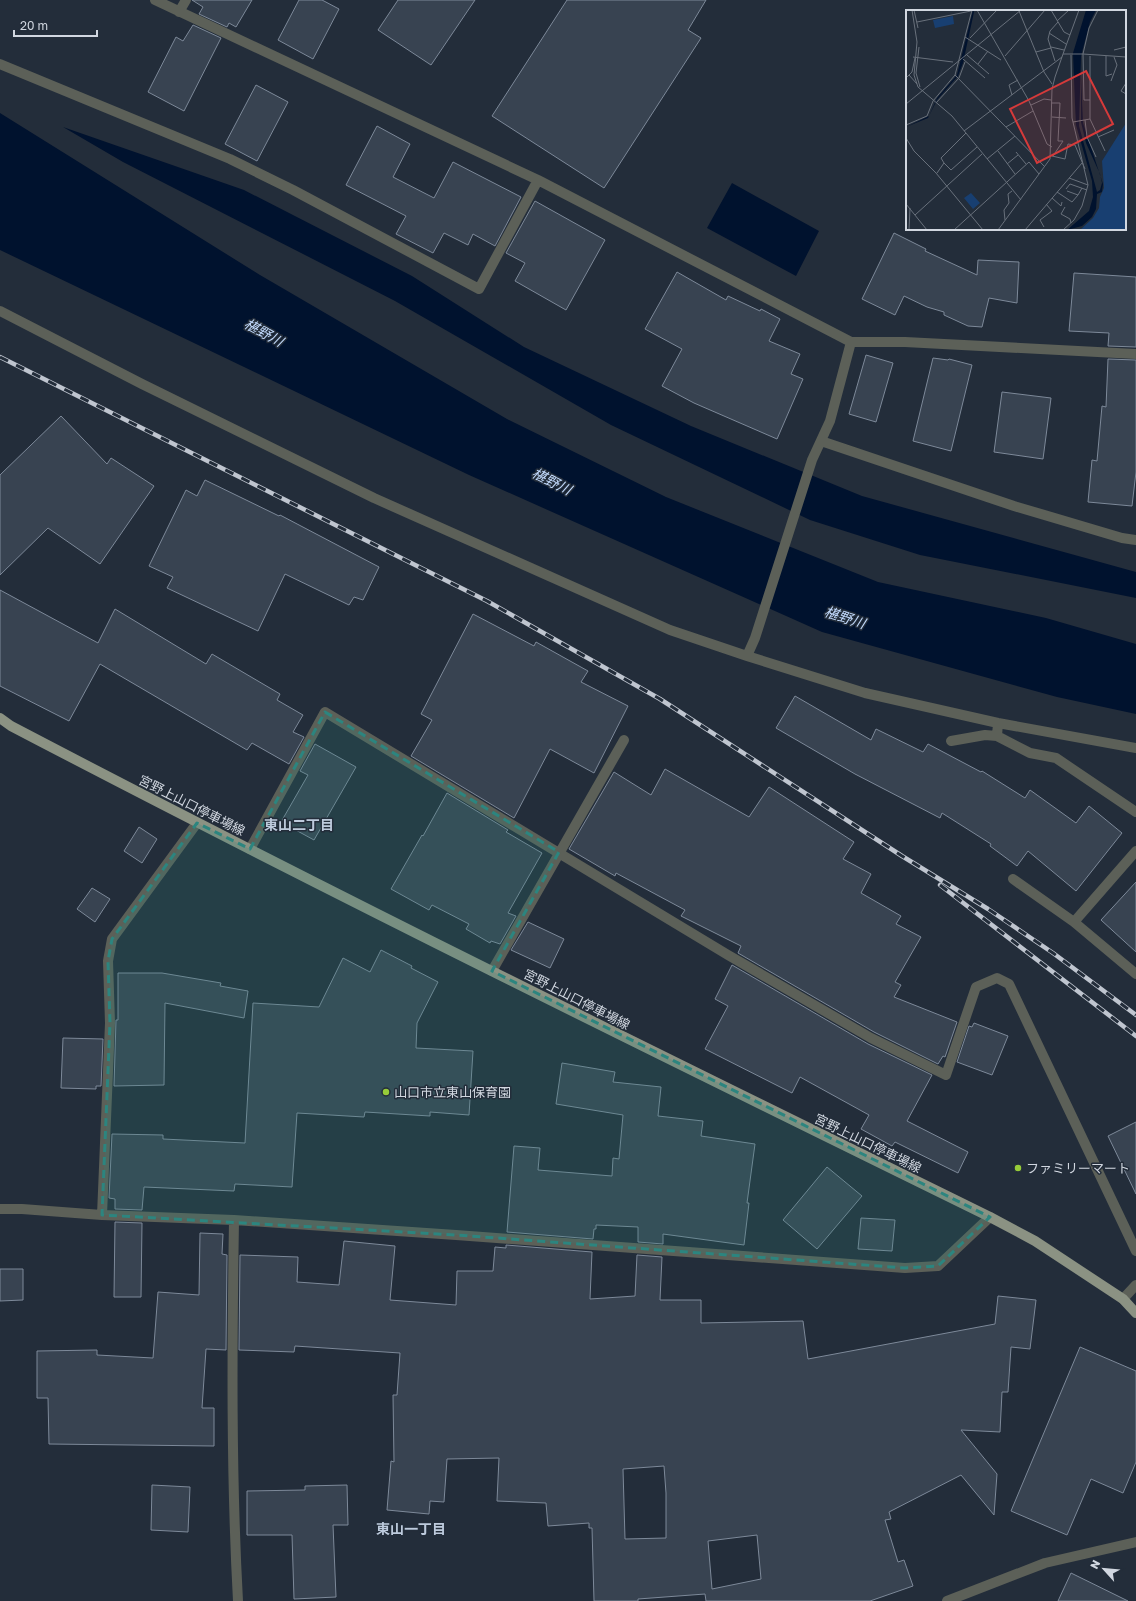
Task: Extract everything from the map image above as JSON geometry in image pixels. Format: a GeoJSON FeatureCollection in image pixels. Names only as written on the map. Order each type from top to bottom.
{"type":"FeatureCollection","features":[{"type":"Feature","properties":{"kind":"main road","name":"宮野上山口停車場線"},"geometry":{"type":"LineString","coordinates":[[0,718],[11,726],[197,823],[667,1058],[990,1217],[1035,1241],[1123,1299],[1136,1313]]}},
{"type":"Feature","properties":{"kind":"street"},"geometry":{"type":"LineString","coordinates":[[155,0],[538,180],[851,342],[905,342],[1136,354]]}},
{"type":"Feature","properties":{"kind":"street"},"geometry":{"type":"LineString","coordinates":[[179,12],[186,0]]}},
{"type":"Feature","properties":{"kind":"street"},"geometry":{"type":"LineString","coordinates":[[0,64],[230,159],[293,190],[479,289],[538,180]]}},
{"type":"Feature","properties":{"kind":"street"},"geometry":{"type":"LineString","coordinates":[[0,311],[142,384],[374,498],[670,630],[866,693],[998,723],[1136,748]]}},
{"type":"Feature","properties":{"kind":"street"},"geometry":{"type":"LineString","coordinates":[[747,656],[755,638],[812,460],[830,421],[851,342]]}},
{"type":"Feature","properties":{"kind":"street"},"geometry":{"type":"LineString","coordinates":[[821,441],[1014,506],[1122,538],[1136,540]]}},
{"type":"Feature","properties":{"kind":"street"},"geometry":{"type":"LineString","coordinates":[[250,849],[325,712],[728,955],[865,1034],[946,1075],[976,987],[997,978],[1009,984],[1136,1251]]}},
{"type":"Feature","properties":{"kind":"street"},"geometry":{"type":"LineString","coordinates":[[997,736],[998,723]]}},
{"type":"Feature","properties":{"kind":"street"},"geometry":{"type":"LineString","coordinates":[[951,741],[985,735],[997,736],[1030,753],[1056,758],[1136,812]]}},
{"type":"Feature","properties":{"kind":"street"},"geometry":{"type":"LineString","coordinates":[[492,971],[624,740]]}},
{"type":"Feature","properties":{"kind":"street"},"geometry":{"type":"LineString","coordinates":[[102,1215],[110,1023],[108,961],[112,939],[197,823]]}},
{"type":"Feature","properties":{"kind":"street"},"geometry":{"type":"LineString","coordinates":[[1074,922],[1136,851]]}},
{"type":"Feature","properties":{"kind":"street"},"geometry":{"type":"LineString","coordinates":[[1013,879],[1074,922],[1136,974]]}},
{"type":"Feature","properties":{"kind":"street"},"geometry":{"type":"LineString","coordinates":[[0,1209],[22,1209],[102,1215],[234,1220],[905,1268],[938,1266],[990,1217]]}},
{"type":"Feature","properties":{"kind":"street"},"geometry":{"type":"LineString","coordinates":[[234,1220],[232,1370],[234,1525],[238,1601]]}},
{"type":"Feature","properties":{"kind":"street"},"geometry":{"type":"LineString","coordinates":[[1123,1299],[1136,1285]]}},
{"type":"Feature","properties":{"kind":"street"},"geometry":{"type":"LineString","coordinates":[[947,1601],[1044,1563],[1136,1542]]}},
{"type":"Feature","properties":{"kind":"highlighted area"},"geometry":{"type":"Polygon","coordinates":[[[325,712],[559,852],[492,971],[990,1217],[938,1266],[905,1268],[456,1235],[102,1215],[110,1023],[108,961],[112,939],[197,823],[250,849],[325,712]]]}},
{"type":"Feature","properties":{"kind":"water","name":"椹野川"},"geometry":{"type":"Polygon","coordinates":[[[0,113],[260,275],[507,419],[666,497],[878,582],[1046,618],[1136,644],[1136,714],[1057,697],[822,632],[469,475],[0,250],[0,113]]]}},
{"type":"Feature","properties":{"kind":"water"},"geometry":{"type":"Polygon","coordinates":[[[63,127],[244,190],[412,276],[524,347],[691,426],[862,496],[1136,572],[1136,598],[920,555],[810,520],[611,425],[395,301],[123,162],[63,127]]]}},
{"type":"Feature","properties":{"kind":"water"},"geometry":{"type":"Polygon","coordinates":[[[732,183],[819,231],[796,276],[707,228],[732,183]]]}},
{"type":"Feature","properties":{"kind":"building"},"geometry":{"type":"Polygon","coordinates":[[[192,0],[252,0],[236,27],[229,23],[227,27],[199,14],[203,7],[192,0]]]}},
{"type":"Feature","properties":{"kind":"building"},"geometry":{"type":"Polygon","coordinates":[[[299,0],[322,0],[339,9],[313,59],[278,40],[299,0]]]}},
{"type":"Feature","properties":{"kind":"building"},"geometry":{"type":"Polygon","coordinates":[[[398,0],[475,0],[431,65],[378,30],[398,0]]]}},
{"type":"Feature","properties":{"kind":"building"},"geometry":{"type":"Polygon","coordinates":[[[567,0],[706,0],[688,30],[701,38],[604,188],[492,116],[567,0]]]}},
{"type":"Feature","properties":{"kind":"building"},"geometry":{"type":"Polygon","coordinates":[[[193,25],[221,38],[184,111],[148,92],[176,37],[183,41],[193,25]]]}},
{"type":"Feature","properties":{"kind":"building"},"geometry":{"type":"Polygon","coordinates":[[[256,85],[288,102],[257,161],[225,144],[256,85]]]}},
{"type":"Feature","properties":{"kind":"building"},"geometry":{"type":"Polygon","coordinates":[[[377,126],[410,144],[393,177],[434,198],[453,162],[521,197],[495,246],[473,234],[468,245],[444,233],[433,253],[396,234],[406,216],[346,185],[377,126]]]}},
{"type":"Feature","properties":{"kind":"building"},"geometry":{"type":"Polygon","coordinates":[[[535,201],[605,240],[566,310],[515,281],[525,263],[506,253],[535,201]]]}},
{"type":"Feature","properties":{"kind":"building"},"geometry":{"type":"Polygon","coordinates":[[[894,233],[926,249],[925,251],[977,275],[978,260],[1019,262],[1017,303],[989,298],[982,327],[968,326],[944,315],[944,312],[927,307],[904,296],[895,315],[862,299],[894,233]]]}},
{"type":"Feature","properties":{"kind":"building"},"geometry":{"type":"Polygon","coordinates":[[[677,272],[726,300],[728,296],[760,311],[761,309],[780,319],[769,341],[800,354],[791,374],[803,379],[777,439],[694,403],[662,386],[682,349],[645,329],[677,272]]]}},
{"type":"Feature","properties":{"kind":"building"},"geometry":{"type":"Polygon","coordinates":[[[1074,273],[1136,277],[1136,347],[1108,346],[1109,333],[1069,331],[1074,273]]]}},
{"type":"Feature","properties":{"kind":"building"},"geometry":{"type":"Polygon","coordinates":[[[866,355],[893,363],[876,422],[849,414],[866,355]]]}},
{"type":"Feature","properties":{"kind":"building"},"geometry":{"type":"Polygon","coordinates":[[[933,358],[949,359],[972,365],[951,451],[913,441],[933,358]]]}},
{"type":"Feature","properties":{"kind":"building"},"geometry":{"type":"Polygon","coordinates":[[[1108,359],[1136,360],[1136,472],[1132,506],[1088,502],[1092,460],[1097,461],[1102,406],[1106,407],[1108,359]]]}},
{"type":"Feature","properties":{"kind":"building"},"geometry":{"type":"Polygon","coordinates":[[[1002,392],[1051,398],[1043,459],[994,452],[1002,392]]]}},
{"type":"Feature","properties":{"kind":"building"},"geometry":{"type":"Polygon","coordinates":[[[61,416],[107,464],[111,458],[154,486],[100,564],[48,528],[0,575],[0,475],[61,416]]]}},
{"type":"Feature","properties":{"kind":"building"},"geometry":{"type":"Polygon","coordinates":[[[205,480],[279,516],[280,515],[379,567],[363,600],[354,597],[349,605],[285,574],[258,631],[167,588],[173,577],[149,566],[186,490],[197,496],[205,480]]]}},
{"type":"Feature","properties":{"kind":"building"},"geometry":{"type":"Polygon","coordinates":[[[0,590],[98,643],[115,609],[206,664],[212,654],[280,694],[277,700],[303,715],[293,732],[304,737],[289,764],[252,743],[247,750],[100,664],[69,721],[0,686],[0,590]]]}},
{"type":"Feature","properties":{"kind":"building"},"geometry":{"type":"Polygon","coordinates":[[[473,614],[534,646],[536,642],[588,671],[581,682],[628,706],[594,773],[550,749],[514,818],[411,756],[432,720],[421,714],[473,614]]]}},
{"type":"Feature","properties":{"kind":"building"},"geometry":{"type":"Polygon","coordinates":[[[795,696],[871,740],[876,729],[923,752],[928,744],[981,772],[982,771],[1025,798],[1030,790],[1076,823],[1089,806],[1122,833],[1076,891],[1028,851],[1017,866],[990,846],[991,844],[942,813],[940,818],[855,774],[776,728],[795,696]]]}},
{"type":"Feature","properties":{"kind":"building"},"geometry":{"type":"Polygon","coordinates":[[[315,744],[356,767],[314,840],[281,822],[308,775],[300,771],[315,744]]]}},
{"type":"Feature","properties":{"kind":"building"},"geometry":{"type":"Polygon","coordinates":[[[665,769],[749,817],[769,787],[854,842],[843,859],[871,874],[861,893],[901,916],[896,924],[921,937],[895,982],[901,985],[894,997],[957,1022],[945,1057],[943,1056],[938,1064],[874,1032],[738,953],[741,946],[681,916],[685,910],[616,873],[615,876],[569,849],[614,772],[651,795],[665,769]]]}},
{"type":"Feature","properties":{"kind":"building"},"geometry":{"type":"Polygon","coordinates":[[[447,793],[508,830],[506,832],[542,853],[508,913],[516,916],[500,944],[491,941],[490,943],[466,929],[469,924],[432,905],[429,910],[391,889],[447,793]]]}},
{"type":"Feature","properties":{"kind":"building"},"geometry":{"type":"Polygon","coordinates":[[[139,827],[157,839],[142,863],[124,851],[139,827]]]}},
{"type":"Feature","properties":{"kind":"building"},"geometry":{"type":"Polygon","coordinates":[[[1136,882],[1136,952],[1101,920],[1136,882]]]}},
{"type":"Feature","properties":{"kind":"building"},"geometry":{"type":"Polygon","coordinates":[[[92,888],[110,899],[95,922],[77,909],[92,888]]]}},
{"type":"Feature","properties":{"kind":"building"},"geometry":{"type":"Polygon","coordinates":[[[528,922],[564,939],[550,968],[511,950],[528,922]]]}},
{"type":"Feature","properties":{"kind":"building"},"geometry":{"type":"Polygon","coordinates":[[[381,950],[412,966],[411,968],[438,982],[417,1023],[416,1048],[473,1051],[469,1115],[430,1112],[430,1116],[365,1112],[364,1117],[297,1113],[292,1187],[235,1184],[234,1191],[144,1187],[142,1210],[115,1209],[115,1199],[109,1198],[112,1134],[163,1135],[163,1139],[245,1143],[253,1003],[319,1007],[343,958],[370,972],[381,950]]]}},
{"type":"Feature","properties":{"kind":"building"},"geometry":{"type":"Polygon","coordinates":[[[732,965],[868,1044],[932,1075],[907,1121],[968,1152],[958,1173],[895,1142],[892,1146],[861,1129],[869,1115],[800,1077],[792,1093],[705,1049],[728,1006],[715,999],[732,965]]]}},
{"type":"Feature","properties":{"kind":"building"},"geometry":{"type":"Polygon","coordinates":[[[118,973],[162,973],[221,983],[220,986],[248,991],[244,1018],[165,1003],[164,1085],[114,1086],[116,1020],[118,1020],[118,973]]]}},
{"type":"Feature","properties":{"kind":"building"},"geometry":{"type":"Polygon","coordinates":[[[974,1023],[1008,1036],[992,1075],[957,1062],[969,1026],[972,1027],[974,1023]]]}},
{"type":"Feature","properties":{"kind":"building"},"geometry":{"type":"Polygon","coordinates":[[[63,1038],[103,1039],[101,1086],[96,1086],[96,1089],[61,1088],[63,1038]]]}},
{"type":"Feature","properties":{"kind":"building"},"geometry":{"type":"Polygon","coordinates":[[[562,1063],[615,1072],[613,1082],[661,1087],[658,1116],[703,1121],[701,1136],[755,1144],[747,1203],[749,1203],[744,1245],[663,1234],[663,1244],[638,1242],[638,1227],[596,1225],[593,1239],[507,1232],[514,1146],[540,1148],[538,1170],[612,1176],[613,1158],[619,1159],[623,1115],[556,1104],[562,1063]]]}},
{"type":"Feature","properties":{"kind":"building"},"geometry":{"type":"Polygon","coordinates":[[[1136,1122],[1136,1194],[1108,1136],[1136,1122]]]}},
{"type":"Feature","properties":{"kind":"building"},"geometry":{"type":"Polygon","coordinates":[[[827,1167],[862,1196],[817,1249],[783,1220],[827,1167]]]}},
{"type":"Feature","properties":{"kind":"building"},"geometry":{"type":"Polygon","coordinates":[[[861,1218],[895,1220],[892,1251],[858,1249],[861,1218]]]}},
{"type":"Feature","properties":{"kind":"building"},"geometry":{"type":"Polygon","coordinates":[[[115,1222],[142,1223],[141,1297],[114,1297],[115,1222]]]}},
{"type":"Feature","properties":{"kind":"building"},"geometry":{"type":"Polygon","coordinates":[[[200,1233],[223,1234],[222,1254],[227,1255],[226,1350],[206,1349],[202,1408],[214,1408],[214,1446],[49,1444],[48,1398],[37,1398],[37,1351],[97,1350],[97,1355],[153,1358],[158,1292],[199,1295],[200,1233]]]}},
{"type":"Feature","properties":{"kind":"building"},"geometry":{"type":"Polygon","coordinates":[[[344,1241],[395,1246],[390,1300],[456,1305],[457,1271],[493,1271],[495,1247],[506,1248],[506,1245],[592,1252],[590,1299],[635,1296],[637,1255],[662,1257],[660,1300],[701,1300],[701,1323],[803,1321],[808,1359],[995,1324],[998,1296],[1036,1300],[1030,1349],[1011,1347],[1008,1392],[1002,1392],[1000,1432],[961,1430],[997,1474],[994,1515],[961,1475],[889,1512],[891,1519],[885,1520],[898,1562],[904,1560],[913,1586],[870,1601],[706,1601],[705,1594],[638,1599],[638,1601],[594,1601],[592,1528],[589,1528],[589,1523],[548,1526],[546,1503],[497,1501],[499,1458],[447,1459],[444,1502],[430,1501],[429,1514],[387,1510],[391,1461],[394,1462],[393,1395],[397,1395],[400,1353],[295,1346],[294,1352],[239,1350],[240,1255],[298,1257],[297,1282],[339,1285],[344,1241]],[[664,1466],[623,1469],[625,1539],[666,1538],[666,1493],[664,1466]],[[757,1535],[708,1541],[712,1589],[761,1579],[757,1535]]]}},
{"type":"Feature","properties":{"kind":"building"},"geometry":{"type":"Polygon","coordinates":[[[0,1269],[23,1269],[23,1300],[0,1301],[0,1269]]]}},
{"type":"Feature","properties":{"kind":"building"},"geometry":{"type":"Polygon","coordinates":[[[1080,1347],[1136,1371],[1136,1462],[1123,1493],[1091,1479],[1067,1535],[1011,1511],[1080,1347]]]}},
{"type":"Feature","properties":{"kind":"building"},"geometry":{"type":"Polygon","coordinates":[[[152,1485],[190,1487],[188,1532],[151,1530],[152,1485]]]}},
{"type":"Feature","properties":{"kind":"building"},"geometry":{"type":"Polygon","coordinates":[[[347,1485],[348,1525],[333,1525],[336,1597],[294,1599],[292,1535],[247,1535],[247,1491],[305,1490],[305,1486],[347,1485]]]}},
{"type":"Feature","properties":{"kind":"building"},"geometry":{"type":"Polygon","coordinates":[[[1071,1573],[1128,1601],[1058,1601],[1071,1573]]]}},
{"type":"Feature","properties":{"kind":"railway"},"geometry":{"type":"LineString","coordinates":[[0,357],[487,601],[660,699],[902,856],[988,909],[1053,953],[1136,1015]]}},
{"type":"Feature","properties":{"kind":"railway"},"geometry":{"type":"LineString","coordinates":[[940,885],[1136,1036]]}},
{"type":"Feature","properties":{"kind":"place","name":"山口市立東山保育園"},"geometry":{"type":"Point","coordinates":[386,1092]}},
{"type":"Feature","properties":{"kind":"place","name":"ファミリーマート"},"geometry":{"type":"Point","coordinates":[1018,1168]}},
{"type":"Feature","properties":{"kind":"district","name":"東山二丁目"},"geometry":{"type":"Point","coordinates":[299,824]}},
{"type":"Feature","properties":{"kind":"district","name":"東山一丁目"},"geometry":{"type":"Point","coordinates":[411,1528]}}]}
